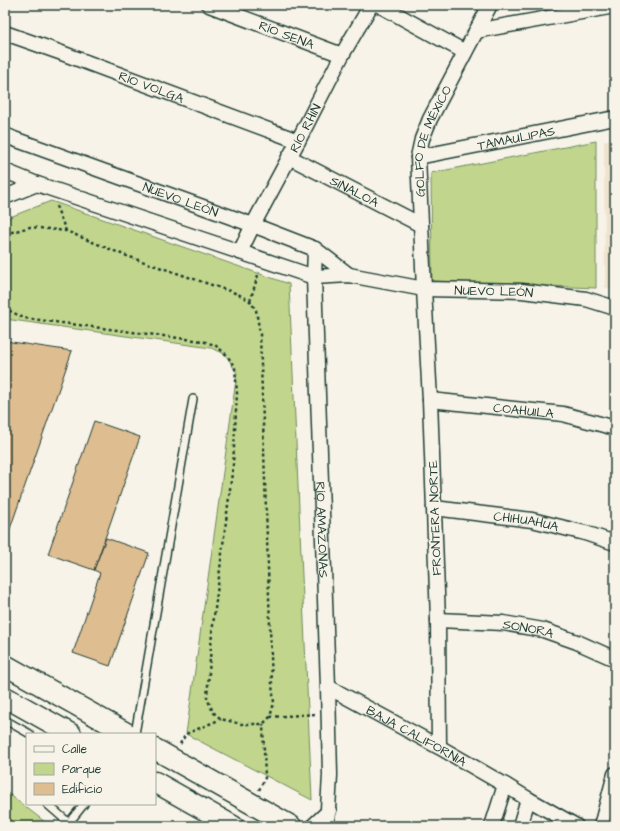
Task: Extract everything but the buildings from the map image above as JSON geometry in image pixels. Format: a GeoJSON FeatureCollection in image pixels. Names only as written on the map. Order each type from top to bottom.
{"type":"FeatureCollection","features":[{"type":"Feature","properties":{"kind":"street","name":"RÍO SENA"},"geometry":{"type":"LineString","coordinates":[[210,5],[342,55]]}},
{"type":"Feature","properties":{"kind":"street","name":"RÍO RHIN"},"geometry":{"type":"LineString","coordinates":[[240,252],[253,224],[342,55],[371,5]]}},
{"type":"Feature","properties":{"kind":"street"},"geometry":{"type":"LineString","coordinates":[[379,5],[465,52]]}},
{"type":"Feature","properties":{"kind":"street","name":"GOLFO DE MÉXICO"},"geometry":{"type":"LineString","coordinates":[[424,289],[418,157],[422,139],[430,119],[490,5]]}},
{"type":"Feature","properties":{"kind":"street"},"geometry":{"type":"LineString","coordinates":[[476,31],[615,6]]}},
{"type":"Feature","properties":{"kind":"street","name":"RÍO VOLGA"},"geometry":{"type":"LineString","coordinates":[[5,33],[298,141]]}},
{"type":"Feature","properties":{"kind":"street","name":"TAMAULIPAS"},"geometry":{"type":"LineString","coordinates":[[418,157],[615,118]]}},
{"type":"Feature","properties":{"kind":"street","name":"NUEVO LEÓN"},"geometry":{"type":"LineString","coordinates":[[5,135],[253,224],[315,249],[349,275]]}},
{"type":"Feature","properties":{"kind":"street","name":"SINALOA"},"geometry":{"type":"LineString","coordinates":[[289,157],[421,225]]}},
{"type":"Feature","properties":{"kind":"street","name":"NUEVO LEÓN"},"geometry":{"type":"LineString","coordinates":[[5,171],[43,186],[314,277],[349,275],[424,289],[522,291],[586,299],[615,308]]}},
{"type":"Feature","properties":{"kind":"street"},"geometry":{"type":"LineString","coordinates":[[5,197],[43,186]]}},
{"type":"Feature","properties":{"kind":"street","name":"RÍO AMAZONAS"},"geometry":{"type":"LineString","coordinates":[[315,249],[314,277],[329,713],[330,775],[327,826]]}},
{"type":"Feature","properties":{"kind":"street","name":"FRONTERA NORTE"},"geometry":{"type":"LineString","coordinates":[[424,289],[430,400],[438,620],[439,747]]}},
{"type":"Feature","properties":{"kind":"street","name":"COAHUILA"},"geometry":{"type":"LineString","coordinates":[[430,400],[563,414],[615,428]]}},
{"type":"Feature","properties":{"kind":"street","name":"CHIHUAHUA"},"geometry":{"type":"LineString","coordinates":[[434,508],[532,520],[585,533],[615,543]]}},
{"type":"Feature","properties":{"kind":"street","name":"SONORA"},"geometry":{"type":"LineString","coordinates":[[438,620],[503,623],[543,630],[577,642],[615,659]]}},
{"type":"Feature","properties":{"kind":"street"},"geometry":{"type":"LineString","coordinates":[[5,665],[126,733]]}},
{"type":"Feature","properties":{"kind":"street","name":"BAJA CALIFORNIA"},"geometry":{"type":"LineString","coordinates":[[328,687],[439,747],[576,826]]}},
{"type":"Feature","properties":{"kind":"street"},"geometry":{"type":"LineString","coordinates":[[10,711],[68,733]]}},
{"type":"Feature","properties":{"kind":"street"},"geometry":{"type":"LineString","coordinates":[[163,754],[291,826]]}},
{"type":"Feature","properties":{"kind":"street"},"geometry":{"type":"LineString","coordinates":[[601,826],[615,774]]}},
{"type":"Feature","properties":{"kind":"street"},"geometry":{"type":"LineString","coordinates":[[156,783],[233,826]]}},
{"type":"Feature","properties":{"kind":"street"},"geometry":{"type":"LineString","coordinates":[[492,826],[505,785]]}},
{"type":"Feature","properties":{"kind":"street"},"geometry":{"type":"LineString","coordinates":[[520,826],[528,799]]}},
{"type":"Feature","properties":{"kind":"street"},"geometry":{"type":"LineString","coordinates":[[313,826],[329,811]]}},
{"type":"Feature","properties":{"kind":"lane"},"geometry":{"type":"LineString","coordinates":[[135,733],[192,399]]}},
{"type":"Feature","properties":{"kind":"lane"},"geometry":{"type":"LineString","coordinates":[[10,711],[29,733]]}},
{"type":"Feature","properties":{"kind":"lane"},"geometry":{"type":"LineString","coordinates":[[48,805],[68,824],[83,805]]}},
{"type":"Feature","properties":{"kind":"path"},"geometry":{"type":"LineString","coordinates":[[43,186],[66,231]]}},
{"type":"Feature","properties":{"kind":"path"},"geometry":{"type":"LineString","coordinates":[[5,234],[30,227],[66,231],[124,255],[238,294],[250,301],[256,310],[260,334],[272,686],[274,703],[270,717],[264,724],[265,778],[252,804]]}},
{"type":"Feature","properties":{"kind":"path"},"geometry":{"type":"LineString","coordinates":[[250,301],[262,260]]}},
{"type":"Feature","properties":{"kind":"path"},"geometry":{"type":"LineString","coordinates":[[270,717],[329,713]]}},
{"type":"Feature","properties":{"kind":"path"},"geometry":{"type":"LineString","coordinates":[[163,754],[186,734],[221,719]]}},
{"type":"Feature","properties":{"kind":"path"},"geometry":{"type":"LineString","coordinates":[[241,724],[264,724]]}},
{"type":"Feature","properties":{"kind":"shaded area"},"geometry":{"type":"Polygon","coordinates":[[[615,138],[615,291],[605,287],[604,141],[615,138]]]}},
{"type":"Feature","properties":{"kind":"green space"},"geometry":{"type":"Polygon","coordinates":[[[596,141],[596,288],[432,281],[431,173],[596,141]]]}},
{"type":"Feature","properties":{"kind":"green space"},"geometry":{"type":"Polygon","coordinates":[[[51,201],[289,284],[312,800],[186,734],[237,373],[224,354],[211,348],[5,319],[5,219],[51,201]]]}},
{"type":"Feature","properties":{"kind":"green space"},"geometry":{"type":"Polygon","coordinates":[[[5,791],[49,825],[5,826],[5,791]]]}}]}
